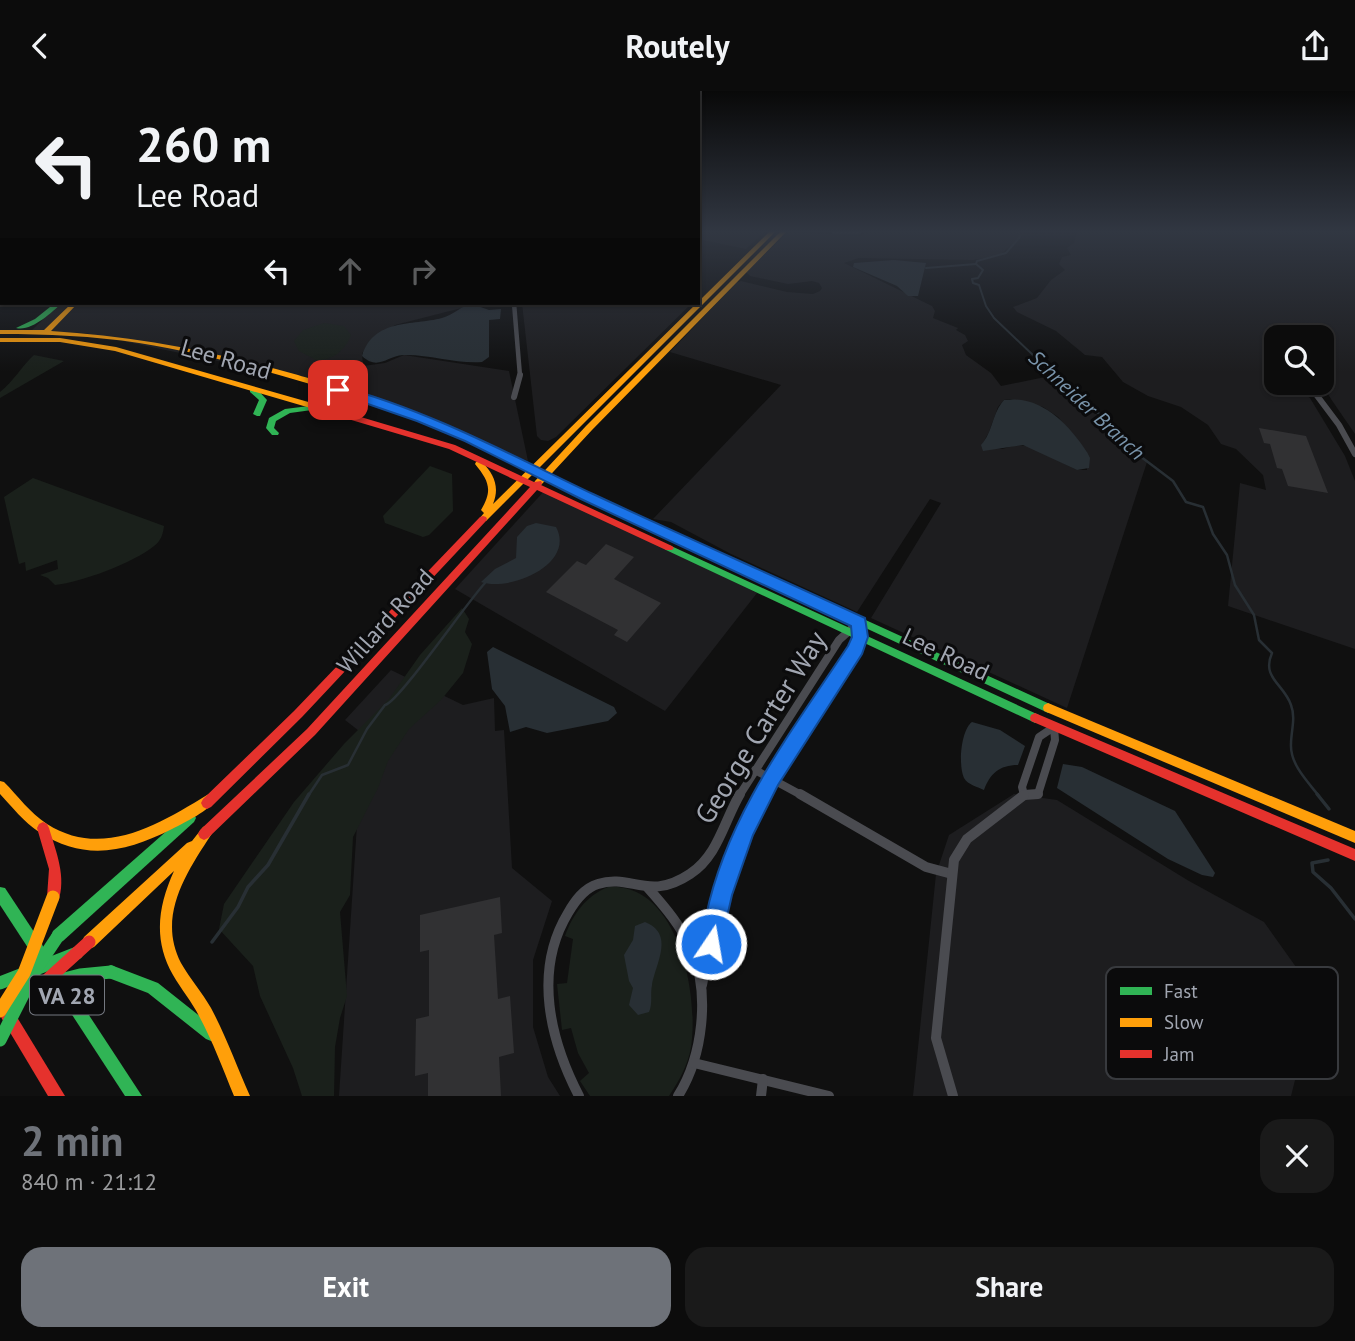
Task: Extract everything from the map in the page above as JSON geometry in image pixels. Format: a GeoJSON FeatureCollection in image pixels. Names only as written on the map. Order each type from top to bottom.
{"type":"FeatureCollection","features":[{"type":"Feature","properties":{"kind":"main road","name":"Willard Road"},"geometry":{"type":"LineString","coordinates":[[700,303],[725,279]]}},
{"type":"Feature","properties":{"kind":"main road","name":"Willard Road"},"geometry":{"type":"LineString","coordinates":[[0,1021],[89,942],[311,732],[546,474],[737,279]]}},
{"type":"Feature","properties":{"kind":"main road"},"geometry":{"type":"LineString","coordinates":[[0,332],[29,325],[57,305]]}},
{"type":"Feature","properties":{"kind":"main road"},"geometry":{"type":"LineString","coordinates":[[35,335],[58,305]]}},
{"type":"Feature","properties":{"kind":"main road"},"geometry":{"type":"LineString","coordinates":[[0,340],[22,339],[47,331],[74,305]]}},
{"type":"Feature","properties":{"kind":"main road"},"geometry":{"type":"LineString","coordinates":[[75,305],[64,322],[69,328],[85,333]]}},
{"type":"Feature","properties":{"kind":"main road","name":"Willard Road"},"geometry":{"type":"LineString","coordinates":[[33,964],[58,936],[211,799],[298,714],[461,540],[698,305]]}},
{"type":"Feature","properties":{"kind":"main road","name":"Lee Road"},"geometry":{"type":"LineString","coordinates":[[47,331],[85,333],[195,351],[354,394],[445,428],[546,474],[586,496],[1101,732],[1355,837]]}},
{"type":"Feature","properties":{"kind":"main road","name":"Lee Road"},"geometry":{"type":"LineString","coordinates":[[0,332],[102,346],[441,444],[536,485],[1054,727],[1355,855]]}},
{"type":"Feature","properties":{"kind":"main road"},"geometry":{"type":"LineString","coordinates":[[250,388],[263,400],[257,414]]}},
{"type":"Feature","properties":{"kind":"main road"},"geometry":{"type":"LineString","coordinates":[[275,433],[270,428],[270,422],[279,414],[300,408],[319,408]]}},
{"type":"Feature","properties":{"kind":"main road"},"geometry":{"type":"LineString","coordinates":[[441,444],[480,465],[494,483],[492,500],[461,540]]}},
{"type":"Feature","properties":{"kind":"main road"},"geometry":{"type":"LineString","coordinates":[[0,786],[43,828],[67,841],[89,846],[115,846],[143,840],[172,825],[211,799]]}},
{"type":"Feature","properties":{"kind":"main road"},"geometry":{"type":"LineString","coordinates":[[0,1039],[24,991],[53,897],[55,869],[43,828]]}},
{"type":"Feature","properties":{"kind":"main road"},"geometry":{"type":"LineString","coordinates":[[207,831],[178,872],[167,898],[163,921],[173,961],[201,1006],[242,1096]]}},
{"type":"Feature","properties":{"kind":"main road","name":"VA 28"},"geometry":{"type":"LineString","coordinates":[[0,893],[134,1096]]}},
{"type":"Feature","properties":{"kind":"main road"},"geometry":{"type":"LineString","coordinates":[[2,983],[33,964],[77,953]]}},
{"type":"Feature","properties":{"kind":"main road"},"geometry":{"type":"LineString","coordinates":[[0,1011],[24,973],[33,964]]}},
{"type":"Feature","properties":{"kind":"main road"},"geometry":{"type":"LineString","coordinates":[[0,1001],[41,985],[80,975],[111,972],[125,974],[169,999],[214,1037]]}},
{"type":"Feature","properties":{"kind":"main road"},"geometry":{"type":"LineString","coordinates":[[2,983],[24,973]]}},
{"type":"Feature","properties":{"kind":"main road","name":"VA 28"},"geometry":{"type":"LineString","coordinates":[[0,1001],[57,1096]]}},
{"type":"Feature","properties":{"kind":"street"},"geometry":{"type":"LineString","coordinates":[[514,305],[520,381],[514,397]]}},
{"type":"Feature","properties":{"kind":"street"},"geometry":{"type":"LineString","coordinates":[[1316,395],[1339,425],[1355,454]]}},
{"type":"Feature","properties":{"kind":"street","name":"George Carter Way"},"geometry":{"type":"LineString","coordinates":[[579,1096],[560,1057],[551,1009],[550,962],[561,924],[577,899],[599,883],[615,881],[648,888],[676,882],[708,858],[730,810],[755,770],[839,640],[859,622]]}},
{"type":"Feature","properties":{"kind":"street","name":"George Carter Way"},"geometry":{"type":"LineString","coordinates":[[678,1096],[698,1049],[702,985],[721,895],[730,866],[771,779],[856,649],[860,637],[859,622]]}},
{"type":"Feature","properties":{"kind":"street"},"geometry":{"type":"LineString","coordinates":[[953,1096],[936,1038],[952,874],[958,849],[965,839],[1012,808],[1024,795],[1038,794],[1055,740],[1054,727],[1039,737],[1022,787],[1024,795]]}},
{"type":"Feature","properties":{"kind":"street"},"geometry":{"type":"LineString","coordinates":[[755,770],[926,867],[952,874]]}},
{"type":"Feature","properties":{"kind":"street","name":"George Carter Way"},"geometry":{"type":"LineString","coordinates":[[648,888],[672,914],[685,936],[702,985]]}},
{"type":"Feature","properties":{"kind":"street"},"geometry":{"type":"LineString","coordinates":[[694,1063],[829,1096]]}},
{"type":"Feature","properties":{"kind":"street"},"geometry":{"type":"LineString","coordinates":[[761,1096],[763,1079]]}},
{"type":"Feature","properties":{"kind":"shaded area"},"geometry":{"type":"Polygon","coordinates":[[[764,279],[877,279],[932,306],[935,311],[933,318],[958,328],[956,330],[965,335],[968,341],[962,345],[966,355],[991,373],[1001,386],[1055,375],[1147,462],[1067,708],[871,618],[941,503],[930,499],[857,612],[731,554],[671,522],[653,519],[781,385],[670,352],[736,283],[741,281],[787,292],[813,294],[822,288],[819,283],[812,281],[788,284],[764,279]],[[1004,400],[998,407],[982,445],[1002,449],[1017,445],[1028,446],[1077,470],[1087,470],[1087,452],[1058,417],[1043,407],[1004,400]]]}},
{"type":"Feature","properties":{"kind":"shaded area"},"geometry":{"type":"Polygon","coordinates":[[[881,279],[922,279],[918,296],[908,296],[897,286],[881,279]]]}},
{"type":"Feature","properties":{"kind":"shaded area"},"geometry":{"type":"Polygon","coordinates":[[[1053,279],[1355,279],[1355,434],[1329,395],[1334,395],[1334,325],[1264,325],[1264,395],[1306,395],[1310,398],[1345,456],[1355,481],[1355,649],[1228,606],[1240,483],[1266,490],[1263,475],[1236,449],[1221,444],[1208,425],[1181,407],[1148,396],[1123,382],[1102,357],[1085,355],[1056,331],[1017,312],[1013,307],[1037,298],[1053,279]]]}},
{"type":"Feature","properties":{"kind":"shaded area"},"geometry":{"type":"Polygon","coordinates":[[[58,305],[473,305],[395,325],[362,353],[363,366],[385,363],[404,355],[509,371],[528,461],[422,418],[303,379],[85,333],[31,331],[58,305]]]}},
{"type":"Feature","properties":{"kind":"shaded area"},"geometry":{"type":"Polygon","coordinates":[[[475,305],[489,310],[501,309],[500,319],[489,320],[489,357],[482,362],[403,355],[378,363],[362,356],[375,335],[385,329],[442,318],[464,307],[475,305]]]}},
{"type":"Feature","properties":{"kind":"shaded area"},"geometry":{"type":"Polygon","coordinates":[[[522,305],[690,305],[556,437],[548,441],[537,436],[522,305]]]}},
{"type":"Feature","properties":{"kind":"shaded area"},"geometry":{"type":"Polygon","coordinates":[[[324,323],[344,326],[351,335],[337,354],[316,360],[299,351],[294,341],[303,330],[324,323]]]}},
{"type":"Feature","properties":{"kind":"shaded area"},"geometry":{"type":"Polygon","coordinates":[[[34,355],[64,361],[0,398],[0,392],[34,355]]]}},
{"type":"Feature","properties":{"kind":"shaded area"},"geometry":{"type":"Polygon","coordinates":[[[1004,400],[1030,402],[1053,414],[1087,452],[1090,458],[1089,468],[1077,470],[1023,445],[983,451],[981,445],[1004,400]]]}},
{"type":"Feature","properties":{"kind":"shaded area"},"geometry":{"type":"Polygon","coordinates":[[[430,466],[452,474],[453,511],[429,535],[423,537],[385,523],[383,516],[430,466]]]}},
{"type":"Feature","properties":{"kind":"shaded area"},"geometry":{"type":"Polygon","coordinates":[[[33,478],[164,526],[161,537],[145,552],[121,565],[79,580],[55,585],[40,575],[58,569],[57,560],[26,571],[25,562],[19,564],[4,497],[33,478]]]}},
{"type":"Feature","properties":{"kind":"shaded area"},"geometry":{"type":"Polygon","coordinates":[[[546,489],[757,593],[665,711],[455,589],[546,489]]]}},
{"type":"Feature","properties":{"kind":"shaded area"},"geometry":{"type":"Polygon","coordinates":[[[536,523],[556,527],[560,540],[557,553],[549,563],[523,579],[508,583],[481,582],[495,569],[516,558],[517,537],[527,526],[536,523]]]}},
{"type":"Feature","properties":{"kind":"shaded area"},"geometry":{"type":"Polygon","coordinates":[[[462,608],[469,619],[465,632],[472,644],[463,673],[441,700],[409,729],[388,761],[378,788],[353,837],[350,895],[340,912],[347,996],[335,1047],[334,1096],[302,1096],[293,1068],[260,996],[253,966],[219,929],[224,904],[294,802],[344,744],[389,699],[420,655],[462,608]]]}},
{"type":"Feature","properties":{"kind":"shaded area"},"geometry":{"type":"Polygon","coordinates":[[[493,647],[614,707],[617,713],[608,721],[547,733],[526,727],[510,732],[505,706],[492,689],[487,652],[493,647]]]}},
{"type":"Feature","properties":{"kind":"shaded area"},"geometry":{"type":"Polygon","coordinates":[[[391,670],[463,705],[494,698],[495,731],[504,730],[512,868],[552,901],[533,960],[533,1027],[548,1077],[560,1096],[339,1096],[363,734],[345,720],[391,670]]]}},
{"type":"Feature","properties":{"kind":"shaded area"},"geometry":{"type":"Polygon","coordinates":[[[972,722],[1000,730],[1025,746],[1018,765],[996,771],[984,790],[968,782],[962,772],[963,740],[972,722]]]}},
{"type":"Feature","properties":{"kind":"shaded area"},"geometry":{"type":"Polygon","coordinates":[[[1063,764],[1082,767],[1175,811],[1215,873],[1213,877],[1202,875],[1168,859],[1057,788],[1063,764]]]}},
{"type":"Feature","properties":{"kind":"shaded area"},"geometry":{"type":"Polygon","coordinates":[[[1014,794],[1057,800],[1189,881],[1264,922],[1296,967],[1106,967],[1106,1079],[1295,1079],[1291,1096],[913,1096],[936,874],[949,835],[1014,794]]]}},
{"type":"Feature","properties":{"kind":"shaded area"},"geometry":{"type":"Polygon","coordinates":[[[608,887],[632,890],[652,903],[668,922],[687,973],[693,1025],[691,1047],[683,1073],[669,1096],[590,1096],[580,1081],[589,1073],[578,1053],[571,1028],[562,1030],[557,984],[567,983],[573,939],[565,936],[581,907],[593,895],[608,887]]]}},
{"type":"Feature","properties":{"kind":"shaded area"},"geometry":{"type":"Polygon","coordinates":[[[645,922],[659,934],[661,950],[652,985],[649,1012],[638,1015],[629,1005],[633,988],[624,955],[633,940],[635,926],[645,922]]]}},
{"type":"Feature","properties":{"kind":"building"},"geometry":{"type":"Polygon","coordinates":[[[1259,428],[1306,436],[1328,493],[1288,486],[1282,469],[1277,468],[1270,444],[1264,443],[1259,428]]]}},
{"type":"Feature","properties":{"kind":"building"},"geometry":{"type":"Polygon","coordinates":[[[606,544],[634,557],[614,579],[661,603],[627,642],[614,635],[618,630],[546,592],[577,561],[586,565],[606,544]]]}},
{"type":"Feature","properties":{"kind":"building"},"geometry":{"type":"Polygon","coordinates":[[[500,897],[502,933],[494,935],[498,999],[510,996],[514,1053],[499,1057],[501,1096],[428,1096],[428,1073],[415,1076],[416,1019],[429,1016],[429,950],[420,952],[420,915],[500,897]]]}},
{"type":"Feature","properties":{"kind":"waterway","name":"Schneider Branch"},"geometry":{"type":"LineString","coordinates":[[973,279],[973,283],[979,285],[986,306],[994,318],[1055,376]]}},
{"type":"Feature","properties":{"kind":"waterway","name":"Schneider Branch"},"geometry":{"type":"LineString","coordinates":[[1053,375],[1123,434],[1128,447],[1173,481],[1186,502],[1203,507],[1213,534],[1227,555],[1235,585],[1254,615],[1259,640],[1272,653],[1269,662],[1271,675],[1291,705],[1293,758],[1300,772],[1319,796]]}},
{"type":"Feature","properties":{"kind":"waterway"},"geometry":{"type":"LineString","coordinates":[[308,796],[322,775],[348,765],[367,729],[385,705],[418,671],[485,583]]}},
{"type":"Feature","properties":{"kind":"waterway"},"geometry":{"type":"LineString","coordinates":[[212,942],[238,907],[248,887],[268,865],[309,794]]}},
{"type":"Feature","properties":{"kind":"waterway"},"geometry":{"type":"LineString","coordinates":[[1317,794],[1329,809]]}},
{"type":"Feature","properties":{"kind":"waterway"},"geometry":{"type":"LineString","coordinates":[[1328,860],[1312,863],[1313,872],[1331,888],[1355,919]]}},
{"type":"Feature","properties":{"kind":"traffic: fast"},"geometry":{"type":"LineString","coordinates":[[19,328],[37,320],[56,305]]}},
{"type":"Feature","properties":{"kind":"traffic: fast"},"geometry":{"type":"LineString","coordinates":[[253,390],[263,400],[257,414]]}},
{"type":"Feature","properties":{"kind":"traffic: fast"},"geometry":{"type":"LineString","coordinates":[[275,433],[270,428],[272,420],[288,411],[309,408]]}},
{"type":"Feature","properties":{"kind":"traffic: fast"},"geometry":{"type":"LineString","coordinates":[[669,548],[1035,718]]}},
{"type":"Feature","properties":{"kind":"traffic: fast"},"geometry":{"type":"LineString","coordinates":[[725,559],[1048,708]]}},
{"type":"Feature","properties":{"kind":"traffic: fast"},"geometry":{"type":"LineString","coordinates":[[58,936],[190,818]]}},
{"type":"Feature","properties":{"kind":"traffic: fast"},"geometry":{"type":"LineString","coordinates":[[0,893],[37,949]]}},
{"type":"Feature","properties":{"kind":"traffic: fast"},"geometry":{"type":"LineString","coordinates":[[0,1040],[36,969],[58,936]]}},
{"type":"Feature","properties":{"kind":"traffic: fast"},"geometry":{"type":"LineString","coordinates":[[0,983],[77,953]]}},
{"type":"Feature","properties":{"kind":"traffic: fast"},"geometry":{"type":"LineString","coordinates":[[111,972],[153,988],[211,1034]]}},
{"type":"Feature","properties":{"kind":"traffic: fast"},"geometry":{"type":"LineString","coordinates":[[41,985],[80,975],[111,972]]}},
{"type":"Feature","properties":{"kind":"traffic: fast"},"geometry":{"type":"LineString","coordinates":[[55,976],[134,1096]]}},
{"type":"Feature","properties":{"kind":"traffic: slow"},"geometry":{"type":"LineString","coordinates":[[700,304],[725,279]]}},
{"type":"Feature","properties":{"kind":"traffic: slow"},"geometry":{"type":"LineString","coordinates":[[538,483],[737,279]]}},
{"type":"Feature","properties":{"kind":"traffic: slow"},"geometry":{"type":"LineString","coordinates":[[46,332],[73,305]]}},
{"type":"Feature","properties":{"kind":"traffic: slow"},"geometry":{"type":"LineString","coordinates":[[483,519],[698,305]]}},
{"type":"Feature","properties":{"kind":"traffic: slow"},"geometry":{"type":"LineString","coordinates":[[0,332],[92,335],[183,349],[272,370],[360,397]]}},
{"type":"Feature","properties":{"kind":"traffic: slow"},"geometry":{"type":"LineString","coordinates":[[0,340],[60,340],[116,349],[351,417]]}},
{"type":"Feature","properties":{"kind":"traffic: slow"},"geometry":{"type":"LineString","coordinates":[[479,464],[491,480],[493,492],[485,510]]}},
{"type":"Feature","properties":{"kind":"traffic: slow"},"geometry":{"type":"LineString","coordinates":[[1048,708],[1355,837]]}},
{"type":"Feature","properties":{"kind":"traffic: slow"},"geometry":{"type":"LineString","coordinates":[[0,786],[43,828],[64,840],[86,845],[129,841],[171,823],[211,799]]}},
{"type":"Feature","properties":{"kind":"traffic: slow"},"geometry":{"type":"LineString","coordinates":[[207,831],[178,878],[171,894],[165,927],[174,963],[212,1025],[242,1096]]}},
{"type":"Feature","properties":{"kind":"traffic: slow"},"geometry":{"type":"LineString","coordinates":[[89,942],[191,847]]}},
{"type":"Feature","properties":{"kind":"traffic: slow"},"geometry":{"type":"LineString","coordinates":[[0,1011],[24,973],[53,897]]}},
{"type":"Feature","properties":{"kind":"traffic: jam"},"geometry":{"type":"LineString","coordinates":[[360,397],[422,418],[725,559]]}},
{"type":"Feature","properties":{"kind":"traffic: jam"},"geometry":{"type":"LineString","coordinates":[[351,417],[452,447],[669,548]]}},
{"type":"Feature","properties":{"kind":"traffic: jam"},"geometry":{"type":"LineString","coordinates":[[204,834],[311,732],[538,483]]}},
{"type":"Feature","properties":{"kind":"traffic: jam"},"geometry":{"type":"LineString","coordinates":[[207,803],[298,714],[483,519]]}},
{"type":"Feature","properties":{"kind":"traffic: jam"},"geometry":{"type":"LineString","coordinates":[[1035,718],[1355,855]]}},
{"type":"Feature","properties":{"kind":"traffic: jam"},"geometry":{"type":"LineString","coordinates":[[43,828],[55,869],[53,897]]}},
{"type":"Feature","properties":{"kind":"traffic: jam"},"geometry":{"type":"LineString","coordinates":[[47,980],[89,942]]}},
{"type":"Feature","properties":{"kind":"traffic: jam"},"geometry":{"type":"LineString","coordinates":[[7,1014],[57,1096]]}},
{"type":"Feature","properties":{"kind":"route"},"geometry":{"type":"LineString","coordinates":[[338,390],[422,418],[470,439],[586,496],[859,622],[860,637],[856,649],[771,779],[744,831],[721,895],[711,944]]}}]}
